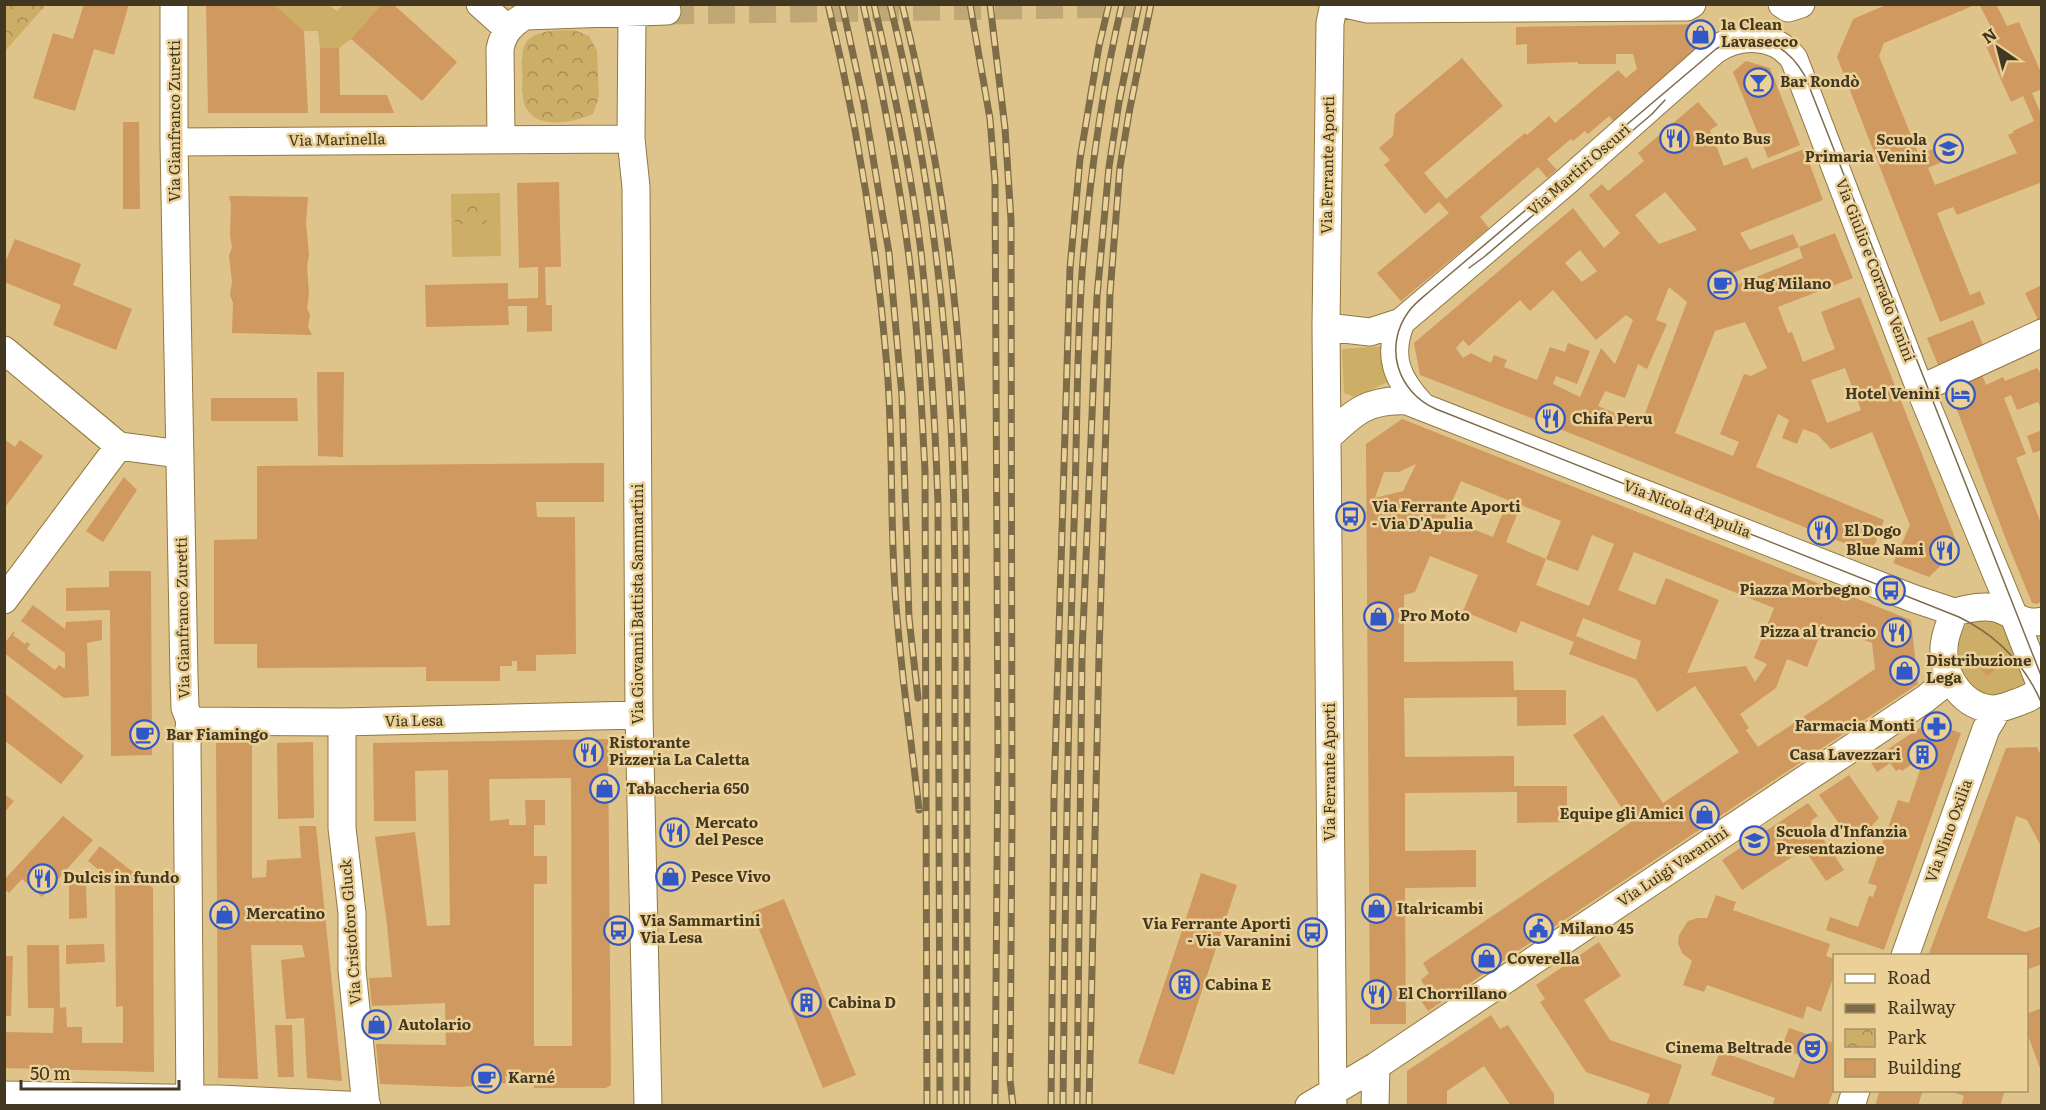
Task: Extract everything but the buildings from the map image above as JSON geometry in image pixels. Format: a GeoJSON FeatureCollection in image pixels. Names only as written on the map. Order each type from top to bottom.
{"type":"FeatureCollection","features":[{"type":"Feature","properties":{"kind":"street","name":"Via Gianfranco Zuretti"},"geometry":{"type":"LineString","coordinates":[[174,4],[174,142],[185,708],[190,721],[187,744],[190,1102]]}},
{"type":"Feature","properties":{"kind":"street"},"geometry":{"type":"LineString","coordinates":[[480,4],[508,29]]}},
{"type":"Feature","properties":{"kind":"street","name":"Via Ferrante Aporti"},"geometry":{"type":"LineString","coordinates":[[1333,1098],[1326,327],[1330,23],[1334,4]]}},
{"type":"Feature","properties":{"kind":"street"},"geometry":{"type":"LineString","coordinates":[[1345,4],[1368,9],[1688,7],[1692,4]]}},
{"type":"Feature","properties":{"kind":"street"},"geometry":{"type":"LineString","coordinates":[[1782,4],[1788,8],[1801,4]]}},
{"type":"Feature","properties":{"kind":"street"},"geometry":{"type":"LineString","coordinates":[[501,139],[500,49],[502,37],[508,29],[525,16],[633,7],[667,11]]}},
{"type":"Feature","properties":{"kind":"street","name":"Via Giovanni Battista Sammartini"},"geometry":{"type":"LineString","coordinates":[[633,7],[631,139],[636,187],[639,715],[648,1106]]}},
{"type":"Feature","properties":{"kind":"street","name":"Via Martiri Oscuri"},"geometry":{"type":"LineString","coordinates":[[1401,322],[1594,158],[1715,50],[1738,39],[1765,40]]}},
{"type":"Feature","properties":{"kind":"street","name":"Via Giulio e Corrado Venini"},"geometry":{"type":"LineString","coordinates":[[1765,40],[1786,50],[1794,59],[1920,389],[2013,614]]}},
{"type":"Feature","properties":{"kind":"street","name":"Via Marinella"},"geometry":{"type":"LineString","coordinates":[[174,142],[631,139]]}},
{"type":"Feature","properties":{"kind":"street"},"geometry":{"type":"LineString","coordinates":[[1326,327],[1370,332],[1401,322]]}},
{"type":"Feature","properties":{"kind":"street"},"geometry":{"type":"LineString","coordinates":[[1401,322],[1395,339],[1396,365],[1401,381],[1421,405]]}},
{"type":"Feature","properties":{"kind":"street"},"geometry":{"type":"LineString","coordinates":[[1920,389],[2042,333]]}},
{"type":"Feature","properties":{"kind":"street"},"geometry":{"type":"LineString","coordinates":[[4,350],[119,446],[180,454]]}},
{"type":"Feature","properties":{"kind":"street"},"geometry":{"type":"LineString","coordinates":[[1327,438],[1354,413],[1370,405],[1396,400],[1421,405]]}},
{"type":"Feature","properties":{"kind":"street","name":"Via Nicola d'Apulia"},"geometry":{"type":"LineString","coordinates":[[1421,405],[1912,598],[1953,612]]}},
{"type":"Feature","properties":{"kind":"street"},"geometry":{"type":"LineString","coordinates":[[4,600],[119,446]]}},
{"type":"Feature","properties":{"kind":"street"},"geometry":{"type":"LineString","coordinates":[[2013,614],[2041,688],[2025,700],[1998,709],[1982,706],[1970,701],[1960,693],[1950,679],[1945,664],[1944,648],[1953,612],[1986,607],[2013,614],[2032,623],[2042,621]]}},
{"type":"Feature","properties":{"kind":"street","name":"Via Luigi Varanini"},"geometry":{"type":"LineString","coordinates":[[1309,1106],[1333,1098],[1376,1066],[1925,699],[1950,679]]}},
{"type":"Feature","properties":{"kind":"street","name":"Via Nino Oxilia"},"geometry":{"type":"LineString","coordinates":[[1906,954],[1984,734],[1998,709]]}},
{"type":"Feature","properties":{"kind":"street","name":"Via Lesa"},"geometry":{"type":"LineString","coordinates":[[190,721],[342,722],[639,715]]}},
{"type":"Feature","properties":{"kind":"street","name":"Via Cristoforo Gluck"},"geometry":{"type":"LineString","coordinates":[[342,722],[342,828],[352,913],[352,970],[366,1105]]}},
{"type":"Feature","properties":{"kind":"street"},"geometry":{"type":"LineString","coordinates":[[1375,1106],[1376,1066]]}},
{"type":"Feature","properties":{"kind":"street"},"geometry":{"type":"LineString","coordinates":[[4,1095],[190,1102],[366,1105]]}},
{"type":"Feature","properties":{"kind":"green space"},"geometry":{"type":"Polygon","coordinates":[[[4,5],[46,5],[5,51],[4,5]]]}},
{"type":"Feature","properties":{"kind":"green space"},"geometry":{"type":"Polygon","coordinates":[[[273,5],[329,5],[337,11],[343,5],[382,5],[351,39],[339,48],[320,48],[318,31],[304,31],[273,5]]]}},
{"type":"Feature","properties":{"kind":"green space"},"geometry":{"type":"Polygon","coordinates":[[[574,30],[589,36],[597,51],[599,97],[593,114],[564,122],[544,121],[536,118],[524,103],[522,58],[526,42],[534,36],[551,31],[574,30]]]}},
{"type":"Feature","properties":{"kind":"green space"},"geometry":{"type":"Polygon","coordinates":[[[500,193],[501,256],[452,257],[451,194],[500,193]]]}},
{"type":"Feature","properties":{"kind":"green space"},"geometry":{"type":"Polygon","coordinates":[[[486,204],[487,224],[455,224],[455,205],[486,204]]]}},
{"type":"Feature","properties":{"kind":"green space"},"geometry":{"type":"Polygon","coordinates":[[[1387,346],[1399,387],[1386,383],[1354,397],[1344,393],[1342,349],[1387,346]]]}},
{"type":"Feature","properties":{"kind":"green space"},"geometry":{"type":"Polygon","coordinates":[[[1975,614],[2007,619],[2026,674],[2023,685],[2010,691],[1987,694],[1978,690],[1966,677],[1959,659],[1959,641],[1964,627],[1975,614]]]}},
{"type":"Feature","properties":{"kind":"tunnel"},"geometry":{"type":"LineString","coordinates":[[667,11],[1134,4]]}},
{"type":"Feature","properties":{"kind":"tram line"},"geometry":{"type":"LineString","coordinates":[[2042,678],[1805,76],[1788,54],[1778,47],[1755,39],[1742,39],[1729,42],[1716,49],[1414,305],[1401,325],[1396,353],[1403,380],[1423,401],[1436,409],[1959,617],[1986,633],[2009,653],[2027,676],[2042,704]]}},
{"type":"Feature","properties":{"kind":"tram line"},"geometry":{"type":"LineString","coordinates":[[1469,268],[1652,114],[1665,100]]}},
{"type":"Feature","properties":{"kind":"railway"},"geometry":{"type":"LineString","coordinates":[[828,4],[857,139],[878,276],[889,398],[895,585],[919,810]]}},
{"type":"Feature","properties":{"kind":"railway"},"geometry":{"type":"LineString","coordinates":[[842,4],[864,104],[889,253],[902,396],[909,618],[918,698]]}},
{"type":"Feature","properties":{"kind":"railway"},"geometry":{"type":"LineString","coordinates":[[863,4],[889,130],[905,225],[921,390],[925,471],[927,1106]]}},
{"type":"Feature","properties":{"kind":"railway"},"geometry":{"type":"LineString","coordinates":[[874,4],[901,128],[917,221],[934,409],[938,503],[940,1106]]}},
{"type":"Feature","properties":{"kind":"railway"},"geometry":{"type":"LineString","coordinates":[[890,4],[913,109],[931,214],[948,374],[955,578],[956,1106]]}},
{"type":"Feature","properties":{"kind":"railway"},"geometry":{"type":"LineString","coordinates":[[902,4],[931,139],[946,230],[952,275],[962,402],[966,511],[967,1106]]}},
{"type":"Feature","properties":{"kind":"railway"},"geometry":{"type":"LineString","coordinates":[[970,4],[990,119],[995,181],[998,748],[995,1106]]}},
{"type":"Feature","properties":{"kind":"railway"},"geometry":{"type":"LineString","coordinates":[[990,4],[1005,128],[1011,220],[1010,1080],[1013,1106]]}},
{"type":"Feature","properties":{"kind":"railway"},"geometry":{"type":"LineString","coordinates":[[1051,1106],[1054,795],[1070,268],[1080,159],[1099,46],[1109,4]]}},
{"type":"Feature","properties":{"kind":"railway"},"geometry":{"type":"LineString","coordinates":[[1063,1106],[1069,724],[1080,301],[1088,206],[1097,138],[1122,4]]}},
{"type":"Feature","properties":{"kind":"railway"},"geometry":{"type":"LineString","coordinates":[[1077,1106],[1082,654],[1097,296],[1109,167],[1119,102],[1139,4]]}},
{"type":"Feature","properties":{"kind":"railway"},"geometry":{"type":"LineString","coordinates":[[1089,1106],[1110,293],[1120,167],[1151,4]]}},
{"type":"Feature","properties":{"kind":"place","name":"1a Clean Lavasecco"},"geometry":{"type":"Point","coordinates":[1700,34]}},
{"type":"Feature","properties":{"kind":"place","name":"Bar Rondò"},"geometry":{"type":"Point","coordinates":[1759,82]}},
{"type":"Feature","properties":{"kind":"place","name":"Bento Bus"},"geometry":{"type":"Point","coordinates":[1674,139]}},
{"type":"Feature","properties":{"kind":"place","name":"Scuola Primaria Venini"},"geometry":{"type":"Point","coordinates":[1948,149]}},
{"type":"Feature","properties":{"kind":"place","name":"Hug Milano"},"geometry":{"type":"Point","coordinates":[1722,284]}},
{"type":"Feature","properties":{"kind":"place","name":"Hotel Venini"},"geometry":{"type":"Point","coordinates":[1961,394]}},
{"type":"Feature","properties":{"kind":"place","name":"Chifa Peru"},"geometry":{"type":"Point","coordinates":[1551,419]}},
{"type":"Feature","properties":{"kind":"place","name":"Via Ferrante Aporti - Via D'Apulia"},"geometry":{"type":"Point","coordinates":[1351,516]}},
{"type":"Feature","properties":{"kind":"place","name":"El Dogo"},"geometry":{"type":"Point","coordinates":[1823,531]}},
{"type":"Feature","properties":{"kind":"place","name":"Blue Nami"},"geometry":{"type":"Point","coordinates":[1945,550]}},
{"type":"Feature","properties":{"kind":"place","name":"Piazza Morbegno"},"geometry":{"type":"Point","coordinates":[1891,590]}},
{"type":"Feature","properties":{"kind":"place","name":"Pro Moto"},"geometry":{"type":"Point","coordinates":[1379,616]}},
{"type":"Feature","properties":{"kind":"place","name":"Pizza al trancio"},"geometry":{"type":"Point","coordinates":[1897,632]}},
{"type":"Feature","properties":{"kind":"place","name":"Distribuzione Lega"},"geometry":{"type":"Point","coordinates":[1905,670]}},
{"type":"Feature","properties":{"kind":"place","name":"Farmacia Monti"},"geometry":{"type":"Point","coordinates":[1936,726]}},
{"type":"Feature","properties":{"kind":"place","name":"Bar Fiamingo"},"geometry":{"type":"Point","coordinates":[145,735]}},
{"type":"Feature","properties":{"kind":"place","name":"Ristorante Pizzeria La Caletta"},"geometry":{"type":"Point","coordinates":[588,752]}},
{"type":"Feature","properties":{"kind":"place","name":"Casa Lavezzari"},"geometry":{"type":"Point","coordinates":[1922,755]}},
{"type":"Feature","properties":{"kind":"place","name":"Tabaccheria 650"},"geometry":{"type":"Point","coordinates":[605,789]}},
{"type":"Feature","properties":{"kind":"place","name":"Equipe gli Amici"},"geometry":{"type":"Point","coordinates":[1705,814]}},
{"type":"Feature","properties":{"kind":"place","name":"Mercato del Pesce"},"geometry":{"type":"Point","coordinates":[674,832]}},
{"type":"Feature","properties":{"kind":"place","name":"Scuola d'Infanzia Presentazione"},"geometry":{"type":"Point","coordinates":[1755,841]}},
{"type":"Feature","properties":{"kind":"place","name":"Pesce Vivo"},"geometry":{"type":"Point","coordinates":[670,877]}},
{"type":"Feature","properties":{"kind":"place","name":"Dulcis in fundo"},"geometry":{"type":"Point","coordinates":[42,878]}},
{"type":"Feature","properties":{"kind":"place","name":"Italricambi"},"geometry":{"type":"Point","coordinates":[1376,909]}},
{"type":"Feature","properties":{"kind":"place","name":"Mercatino"},"geometry":{"type":"Point","coordinates":[225,914]}},
{"type":"Feature","properties":{"kind":"place","name":"Milano 45"},"geometry":{"type":"Point","coordinates":[1539,929]}},
{"type":"Feature","properties":{"kind":"place","name":"Via Sammartini Via Lesa"},"geometry":{"type":"Point","coordinates":[619,930]}},
{"type":"Feature","properties":{"kind":"place","name":"Via Ferrante Aporti - Via Varanini"},"geometry":{"type":"Point","coordinates":[1312,933]}},
{"type":"Feature","properties":{"kind":"place","name":"Coverella"},"geometry":{"type":"Point","coordinates":[1486,959]}},
{"type":"Feature","properties":{"kind":"place","name":"Cabina E"},"geometry":{"type":"Point","coordinates":[1184,985]}},
{"type":"Feature","properties":{"kind":"place","name":"El Chorrillano"},"geometry":{"type":"Point","coordinates":[1377,994]}},
{"type":"Feature","properties":{"kind":"place","name":"Cabina D"},"geometry":{"type":"Point","coordinates":[807,1003]}},
{"type":"Feature","properties":{"kind":"place","name":"Autolario"},"geometry":{"type":"Point","coordinates":[377,1025]}},
{"type":"Feature","properties":{"kind":"place","name":"Cinema Beltrade"},"geometry":{"type":"Point","coordinates":[1813,1048]}},
{"type":"Feature","properties":{"kind":"place","name":"Karné"},"geometry":{"type":"Point","coordinates":[487,1078]}}]}
